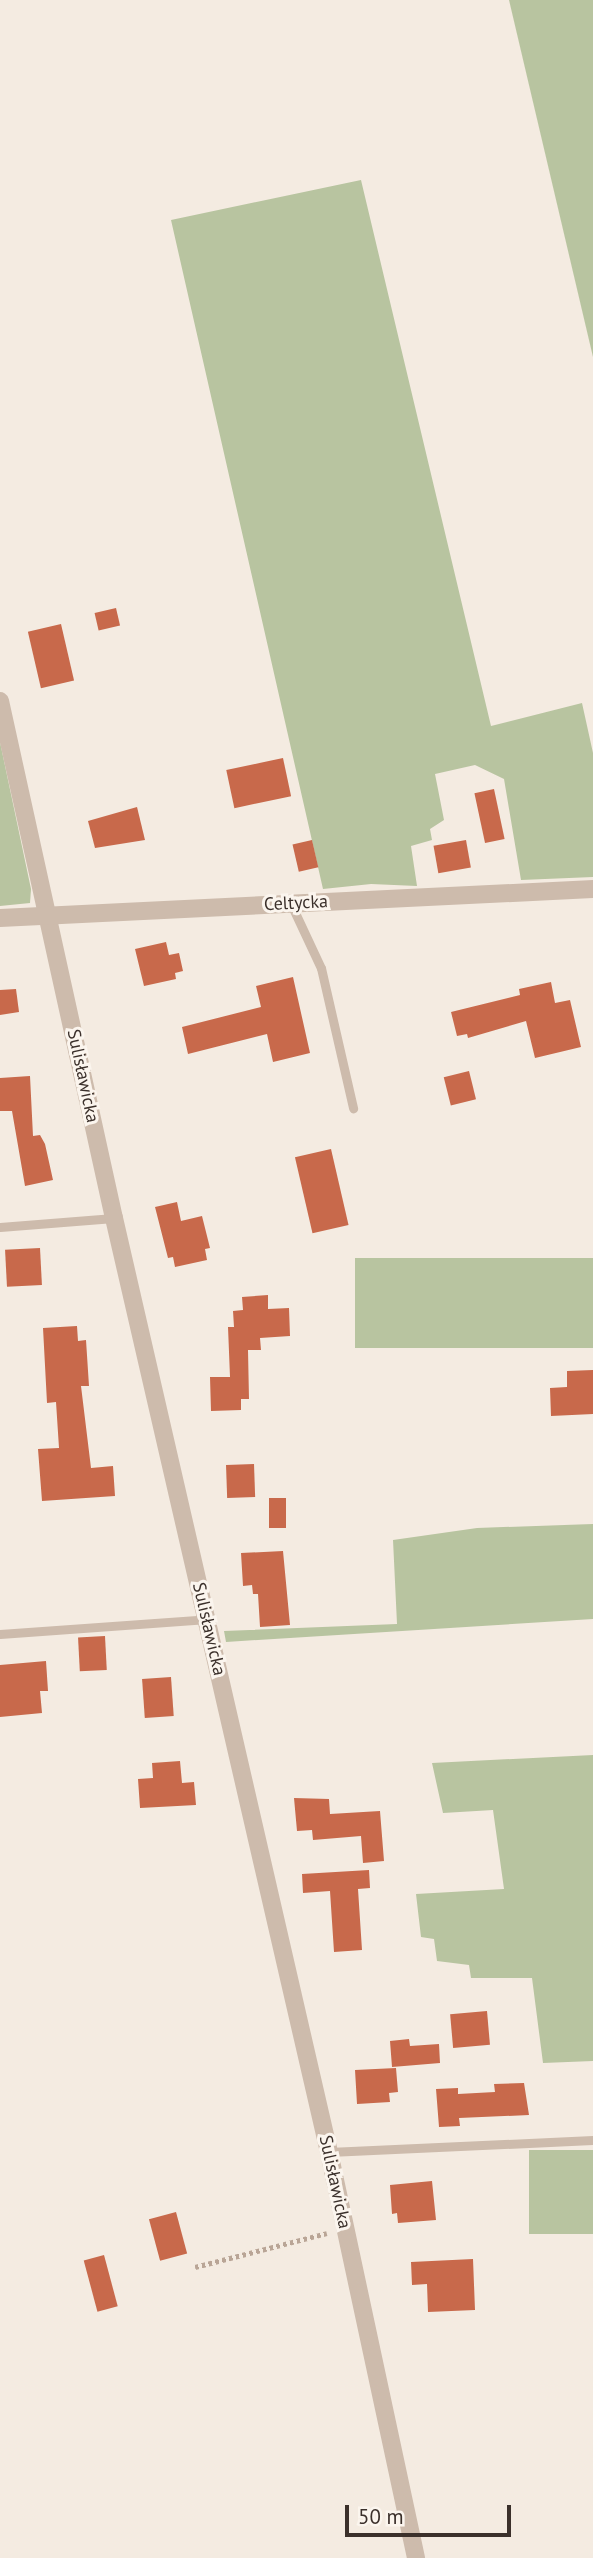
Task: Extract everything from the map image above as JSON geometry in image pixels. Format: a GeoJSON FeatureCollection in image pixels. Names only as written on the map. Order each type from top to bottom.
{"type":"FeatureCollection","features":[{"type":"Feature","properties":{"kind":"street","name":"Sulisławicka"},"geometry":{"type":"LineString","coordinates":[[0,701],[114,1218],[329,2152],[416,2558]]}},
{"type":"Feature","properties":{"kind":"street","name":"Celtycka"},"geometry":{"type":"LineString","coordinates":[[0,918],[593,889]]}},
{"type":"Feature","properties":{"kind":"lane"},"geometry":{"type":"LineString","coordinates":[[290,903],[321,968],[353,1108]]}},
{"type":"Feature","properties":{"kind":"lane"},"geometry":{"type":"LineString","coordinates":[[0,1227],[114,1218]]}},
{"type":"Feature","properties":{"kind":"lane"},"geometry":{"type":"LineString","coordinates":[[0,1634],[207,1619]]}},
{"type":"Feature","properties":{"kind":"lane"},"geometry":{"type":"LineString","coordinates":[[329,2152],[593,2140]]}},
{"type":"Feature","properties":{"kind":"path"},"geometry":{"type":"LineString","coordinates":[[195,2267],[345,2229]]}},
{"type":"Feature","properties":{"kind":"green space"},"geometry":{"type":"Polygon","coordinates":[[[509,0],[593,0],[593,357],[509,0]]]}},
{"type":"Feature","properties":{"kind":"green space"},"geometry":{"type":"Polygon","coordinates":[[[361,180],[491,726],[582,703],[593,753],[593,877],[521,880],[504,779],[475,765],[435,774],[444,820],[430,829],[432,840],[411,846],[417,886],[371,884],[323,889],[171,220],[361,180]]]}},
{"type":"Feature","properties":{"kind":"green space"},"geometry":{"type":"Polygon","coordinates":[[[0,742],[31,889],[30,903],[0,906],[0,742]]]}},
{"type":"Feature","properties":{"kind":"green space"},"geometry":{"type":"Polygon","coordinates":[[[355,1258],[593,1258],[593,1348],[355,1348],[355,1258]]]}},
{"type":"Feature","properties":{"kind":"green space"},"geometry":{"type":"Polygon","coordinates":[[[593,1524],[593,1619],[226,1642],[224,1631],[397,1624],[393,1540],[477,1528],[593,1524]]]}},
{"type":"Feature","properties":{"kind":"green space"},"geometry":{"type":"Polygon","coordinates":[[[593,1755],[593,2061],[543,2063],[532,1978],[471,1978],[469,1965],[437,1961],[434,1939],[421,1937],[416,1894],[504,1889],[493,1810],[443,1813],[432,1763],[593,1755]]]}},
{"type":"Feature","properties":{"kind":"green space"},"geometry":{"type":"Polygon","coordinates":[[[529,2150],[593,2150],[593,2234],[529,2234],[529,2150]]]}},
{"type":"Feature","properties":{"kind":"building"},"geometry":{"type":"Polygon","coordinates":[[[116,608],[120,626],[99,630],[95,613],[116,608]]]}},
{"type":"Feature","properties":{"kind":"building"},"geometry":{"type":"Polygon","coordinates":[[[61,624],[74,681],[41,688],[28,632],[61,624]]]}},
{"type":"Feature","properties":{"kind":"building"},"geometry":{"type":"Polygon","coordinates":[[[283,758],[291,796],[234,808],[226,770],[283,758]]]}},
{"type":"Feature","properties":{"kind":"building"},"geometry":{"type":"Polygon","coordinates":[[[494,789],[505,839],[485,843],[474,793],[494,789]]]}},
{"type":"Feature","properties":{"kind":"building"},"geometry":{"type":"Polygon","coordinates":[[[137,807],[145,840],[95,848],[88,821],[137,807]]]}},
{"type":"Feature","properties":{"kind":"building"},"geometry":{"type":"Polygon","coordinates":[[[312,840],[318,867],[299,872],[293,844],[312,840]]]}},
{"type":"Feature","properties":{"kind":"building"},"geometry":{"type":"Polygon","coordinates":[[[466,840],[471,868],[438,873],[434,846],[466,840]]]}},
{"type":"Feature","properties":{"kind":"building"},"geometry":{"type":"Polygon","coordinates":[[[166,942],[169,955],[179,953],[183,971],[175,973],[176,979],[144,986],[135,949],[166,942]]]}},
{"type":"Feature","properties":{"kind":"building"},"geometry":{"type":"Polygon","coordinates":[[[293,977],[310,1053],[273,1062],[267,1034],[188,1054],[182,1027],[261,1007],[256,986],[293,977]]]}},
{"type":"Feature","properties":{"kind":"building"},"geometry":{"type":"Polygon","coordinates":[[[551,982],[555,1003],[570,1000],[581,1047],[535,1058],[526,1021],[468,1038],[467,1034],[457,1036],[451,1012],[520,995],[519,989],[551,982]]]}},
{"type":"Feature","properties":{"kind":"building"},"geometry":{"type":"Polygon","coordinates":[[[16,989],[19,1012],[0,1015],[0,990],[16,989]]]}},
{"type":"Feature","properties":{"kind":"building"},"geometry":{"type":"Polygon","coordinates":[[[469,1071],[476,1099],[451,1105],[444,1077],[469,1071]]]}},
{"type":"Feature","properties":{"kind":"building"},"geometry":{"type":"Polygon","coordinates":[[[30,1076],[33,1136],[40,1135],[45,1144],[53,1180],[25,1186],[12,1111],[0,1111],[0,1078],[30,1076]]]}},
{"type":"Feature","properties":{"kind":"building"},"geometry":{"type":"Polygon","coordinates":[[[331,1149],[349,1225],[312,1233],[295,1157],[331,1149]]]}},
{"type":"Feature","properties":{"kind":"building"},"geometry":{"type":"Polygon","coordinates":[[[177,1202],[181,1221],[202,1216],[210,1248],[205,1249],[207,1260],[175,1267],[173,1257],[168,1258],[155,1207],[177,1202]]]}},
{"type":"Feature","properties":{"kind":"building"},"geometry":{"type":"Polygon","coordinates":[[[40,1248],[42,1285],[7,1287],[5,1250],[40,1248]]]}},
{"type":"Feature","properties":{"kind":"building"},"geometry":{"type":"Polygon","coordinates":[[[268,1295],[268,1309],[289,1308],[290,1336],[260,1338],[261,1350],[248,1350],[249,1399],[241,1399],[241,1410],[211,1411],[210,1377],[230,1377],[228,1327],[234,1327],[233,1311],[243,1310],[242,1297],[268,1295]]]}},
{"type":"Feature","properties":{"kind":"building"},"geometry":{"type":"Polygon","coordinates":[[[77,1326],[78,1341],[86,1340],[89,1386],[81,1386],[91,1468],[113,1466],[115,1496],[42,1501],[38,1449],[59,1448],[56,1402],[47,1403],[43,1328],[77,1326]]]}},
{"type":"Feature","properties":{"kind":"building"},"geometry":{"type":"Polygon","coordinates":[[[593,1370],[593,1414],[551,1416],[550,1388],[567,1387],[567,1371],[593,1370]]]}},
{"type":"Feature","properties":{"kind":"building"},"geometry":{"type":"Polygon","coordinates":[[[254,1464],[255,1497],[227,1498],[226,1465],[254,1464]]]}},
{"type":"Feature","properties":{"kind":"building"},"geometry":{"type":"Polygon","coordinates":[[[269,1498],[286,1498],[286,1528],[269,1528],[269,1498]]]}},
{"type":"Feature","properties":{"kind":"building"},"geometry":{"type":"Polygon","coordinates":[[[283,1551],[290,1625],[260,1627],[258,1594],[253,1594],[252,1585],[243,1586],[241,1553],[283,1551]]]}},
{"type":"Feature","properties":{"kind":"building"},"geometry":{"type":"Polygon","coordinates":[[[105,1636],[107,1670],[80,1671],[78,1637],[105,1636]]]}},
{"type":"Feature","properties":{"kind":"building"},"geometry":{"type":"Polygon","coordinates":[[[46,1661],[48,1691],[40,1691],[42,1713],[0,1717],[0,1665],[46,1661]]]}},
{"type":"Feature","properties":{"kind":"building"},"geometry":{"type":"Polygon","coordinates":[[[171,1677],[174,1716],[145,1718],[142,1679],[171,1677]]]}},
{"type":"Feature","properties":{"kind":"building"},"geometry":{"type":"Polygon","coordinates":[[[180,1761],[182,1783],[194,1782],[196,1805],[140,1808],[138,1779],[153,1778],[152,1763],[180,1761]]]}},
{"type":"Feature","properties":{"kind":"building"},"geometry":{"type":"Polygon","coordinates":[[[294,1798],[329,1799],[330,1814],[380,1811],[384,1861],[363,1863],[361,1836],[313,1840],[312,1830],[297,1831],[294,1798]]]}},
{"type":"Feature","properties":{"kind":"building"},"geometry":{"type":"Polygon","coordinates":[[[369,1870],[370,1888],[358,1889],[362,1950],[334,1952],[330,1891],[303,1893],[302,1874],[369,1870]]]}},
{"type":"Feature","properties":{"kind":"building"},"geometry":{"type":"Polygon","coordinates":[[[487,2011],[490,2045],[453,2048],[450,2014],[487,2011]]]}},
{"type":"Feature","properties":{"kind":"building"},"geometry":{"type":"Polygon","coordinates":[[[409,2039],[410,2046],[439,2044],[440,2063],[392,2067],[390,2041],[409,2039]]]}},
{"type":"Feature","properties":{"kind":"building"},"geometry":{"type":"Polygon","coordinates":[[[396,2068],[398,2092],[389,2093],[390,2102],[357,2104],[355,2070],[396,2068]]]}},
{"type":"Feature","properties":{"kind":"building"},"geometry":{"type":"Polygon","coordinates":[[[524,2083],[529,2115],[459,2118],[460,2126],[439,2127],[436,2089],[458,2088],[458,2094],[495,2092],[494,2084],[524,2083]]]}},
{"type":"Feature","properties":{"kind":"building"},"geometry":{"type":"Polygon","coordinates":[[[432,2181],[436,2220],[398,2223],[397,2213],[392,2214],[390,2185],[432,2181]]]}},
{"type":"Feature","properties":{"kind":"building"},"geometry":{"type":"Polygon","coordinates":[[[176,2212],[187,2254],[160,2261],[149,2219],[176,2212]]]}},
{"type":"Feature","properties":{"kind":"building"},"geometry":{"type":"Polygon","coordinates":[[[104,2255],[118,2306],[97,2312],[84,2260],[104,2255]]]}},
{"type":"Feature","properties":{"kind":"building"},"geometry":{"type":"Polygon","coordinates":[[[473,2259],[475,2310],[428,2312],[427,2284],[412,2285],[411,2262],[473,2259]]]}}]}
